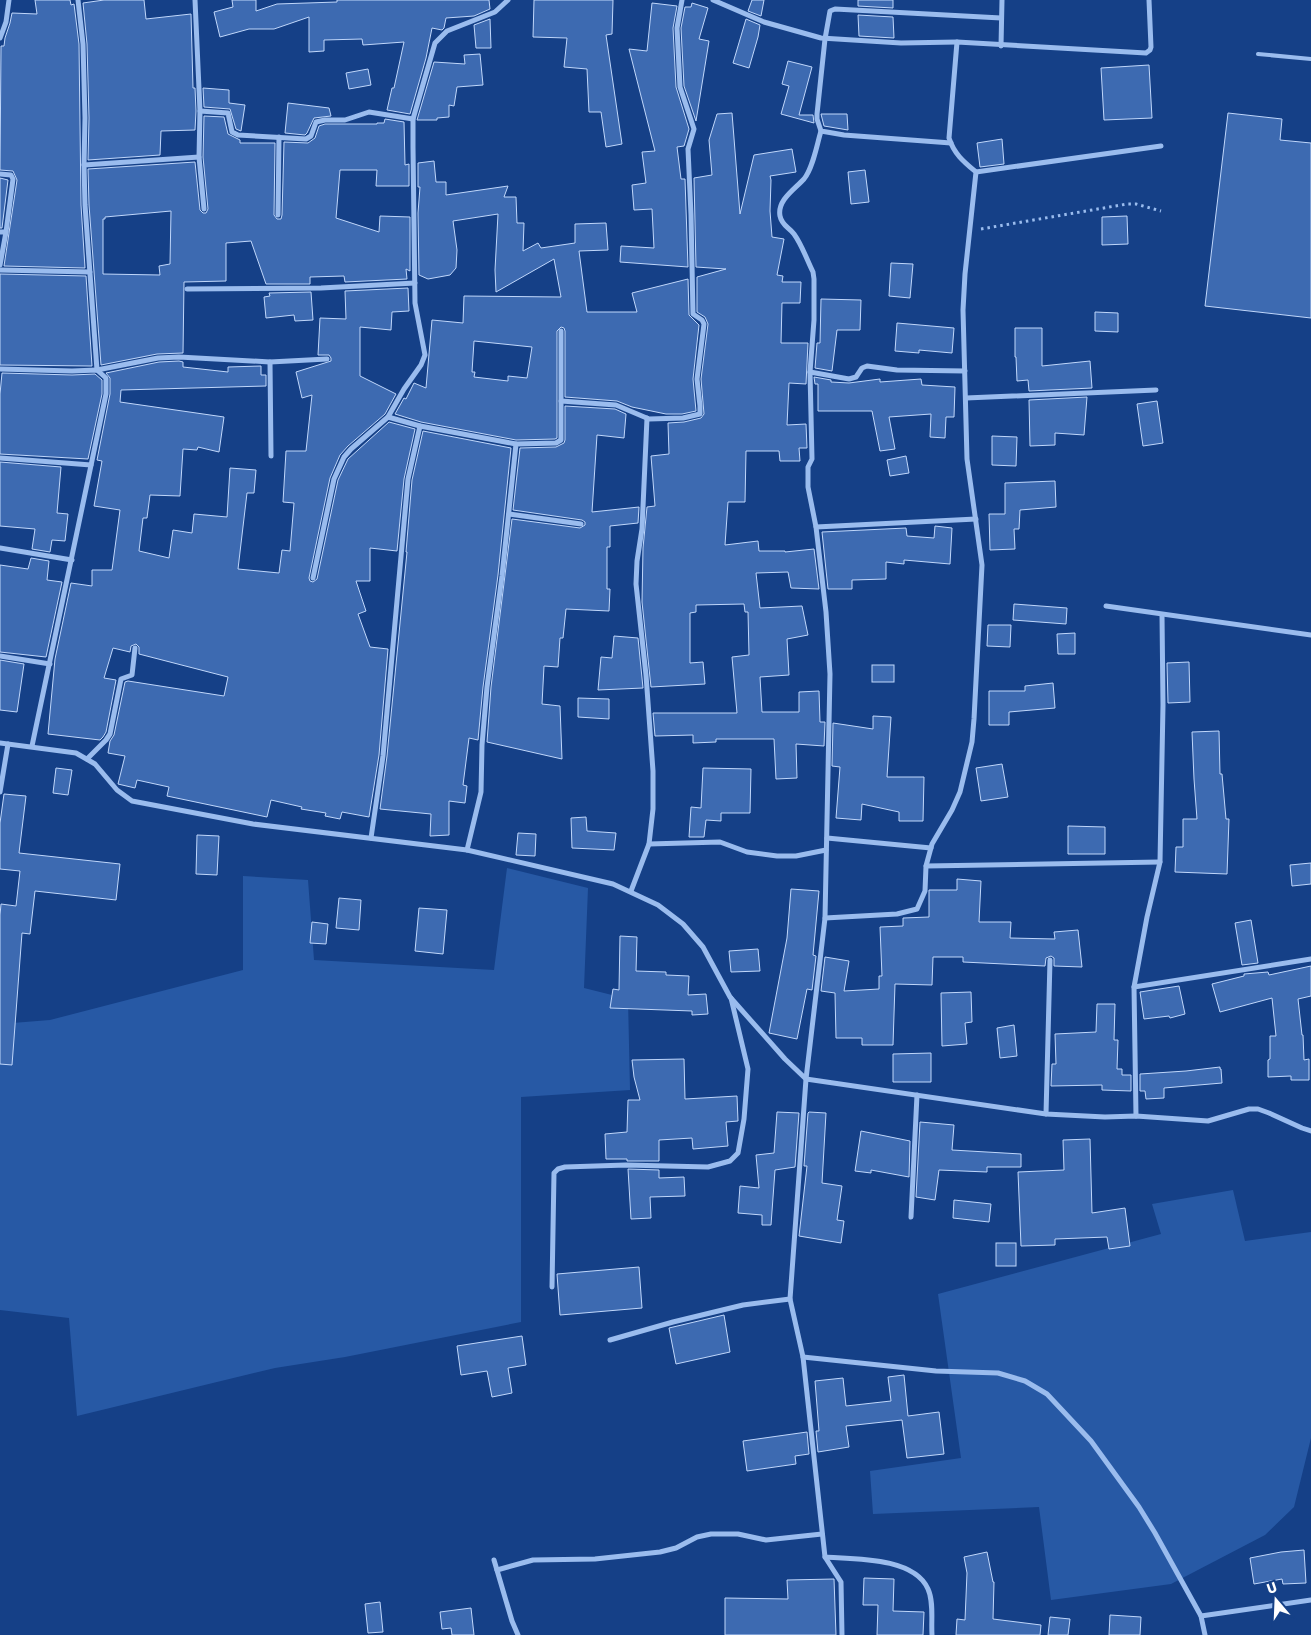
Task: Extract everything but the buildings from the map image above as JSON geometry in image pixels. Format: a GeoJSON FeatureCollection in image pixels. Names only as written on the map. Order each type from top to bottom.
{"type":"FeatureCollection","features":[{"type":"Feature","properties":{"kind":"street"},"geometry":{"type":"LineString","coordinates":[[0,38],[6,22],[9,0]]}},
{"type":"Feature","properties":{"kind":"street"},"geometry":{"type":"LineString","coordinates":[[32,746],[106,394],[106,378],[98,370],[90,272],[84,166],[83,44],[78,0]]}},
{"type":"Feature","properties":{"kind":"street"},"geometry":{"type":"LineString","coordinates":[[195,0],[200,112],[199,157],[204,209]]}},
{"type":"Feature","properties":{"kind":"street"},"geometry":{"type":"LineString","coordinates":[[313,578],[334,479],[339,467],[351,448],[388,417],[421,365],[424,355],[415,303],[414,119],[435,43],[452,28],[495,12],[508,0]]}},
{"type":"Feature","properties":{"kind":"street"},"geometry":{"type":"LineString","coordinates":[[561,401],[616,405],[646,418],[666,419],[700,414],[696,379],[704,324],[702,320],[692,314],[688,148],[694,129],[680,87],[677,28],[682,0]]}},
{"type":"Feature","properties":{"kind":"street"},"geometry":{"type":"LineString","coordinates":[[713,0],[764,22],[825,39],[901,43],[957,42],[1146,53],[1151,47],[1149,0]]}},
{"type":"Feature","properties":{"kind":"street"},"geometry":{"type":"LineString","coordinates":[[1001,46],[1002,0]]}},
{"type":"Feature","properties":{"kind":"street"},"geometry":{"type":"LineString","coordinates":[[842,1635],[840,1582],[825,1557],[803,1357],[790,1299],[806,1079],[825,918],[830,674],[826,612],[816,527],[808,487],[808,467],[812,459],[810,372],[814,320],[814,272],[793,234],[785,228],[781,221],[780,212],[782,202],[805,178],[810,168],[821,131],[817,120],[825,39],[830,11],[835,9],[1001,18]]}},
{"type":"Feature","properties":{"kind":"street"},"geometry":{"type":"LineString","coordinates":[[957,42],[950,128],[951,144],[959,158],[976,172],[1161,146]]}},
{"type":"Feature","properties":{"kind":"street"},"geometry":{"type":"LineString","coordinates":[[200,112],[228,113],[232,132],[238,135],[306,139],[310,136],[318,121],[345,120],[369,112],[414,119]]}},
{"type":"Feature","properties":{"kind":"street"},"geometry":{"type":"LineString","coordinates":[[821,131],[844,135],[951,144]]}},
{"type":"Feature","properties":{"kind":"street"},"geometry":{"type":"LineString","coordinates":[[278,215],[279,138]]}},
{"type":"Feature","properties":{"kind":"street"},"geometry":{"type":"LineString","coordinates":[[84,166],[199,157]]}},
{"type":"Feature","properties":{"kind":"street"},"geometry":{"type":"LineString","coordinates":[[825,918],[897,914],[917,908],[925,891],[926,866],[932,844],[960,792],[972,742],[982,565],[967,458],[963,310],[976,172]]}},
{"type":"Feature","properties":{"kind":"street"},"geometry":{"type":"LineString","coordinates":[[0,174],[11,175],[13,178],[3,232],[0,265]]}},
{"type":"Feature","properties":{"kind":"street"},"geometry":{"type":"LineString","coordinates":[[0,270],[90,272]]}},
{"type":"Feature","properties":{"kind":"street"},"geometry":{"type":"LineString","coordinates":[[187,289],[321,288],[415,283]]}},
{"type":"Feature","properties":{"kind":"street"},"geometry":{"type":"LineString","coordinates":[[388,417],[420,426],[516,444],[556,443],[561,440],[561,331]]}},
{"type":"Feature","properties":{"kind":"street"},"geometry":{"type":"LineString","coordinates":[[0,369],[98,370],[158,358],[179,357],[270,362],[327,359]]}},
{"type":"Feature","properties":{"kind":"street"},"geometry":{"type":"LineString","coordinates":[[270,362],[271,456]]}},
{"type":"Feature","properties":{"kind":"street"},"geometry":{"type":"LineString","coordinates":[[810,372],[853,378],[858,375],[862,368],[867,366],[897,370],[965,371]]}},
{"type":"Feature","properties":{"kind":"street"},"geometry":{"type":"LineString","coordinates":[[966,398],[1156,390]]}},
{"type":"Feature","properties":{"kind":"street"},"geometry":{"type":"LineString","coordinates":[[631,891],[649,844],[653,810],[653,771],[646,675],[636,584],[637,561],[642,529],[646,418]]}},
{"type":"Feature","properties":{"kind":"street"},"geometry":{"type":"LineString","coordinates":[[371,838],[383,756],[408,479],[420,426]]}},
{"type":"Feature","properties":{"kind":"street"},"geometry":{"type":"LineString","coordinates":[[467,850],[481,792],[482,746],[487,687],[502,576],[516,444]]}},
{"type":"Feature","properties":{"kind":"street"},"geometry":{"type":"LineString","coordinates":[[0,458],[91,465]]}},
{"type":"Feature","properties":{"kind":"street"},"geometry":{"type":"LineString","coordinates":[[509,514],[582,524]]}},
{"type":"Feature","properties":{"kind":"street"},"geometry":{"type":"LineString","coordinates":[[816,527],[976,519]]}},
{"type":"Feature","properties":{"kind":"street"},"geometry":{"type":"LineString","coordinates":[[0,548],[72,560]]}},
{"type":"Feature","properties":{"kind":"street"},"geometry":{"type":"LineString","coordinates":[[1106,606],[1311,635]]}},
{"type":"Feature","properties":{"kind":"street"},"geometry":{"type":"LineString","coordinates":[[1136,1116],[1134,987],[1147,917],[1160,862],[1163,705],[1162,615]]}},
{"type":"Feature","properties":{"kind":"street"},"geometry":{"type":"LineString","coordinates":[[87,759],[110,734],[121,679],[132,675],[135,648]]}},
{"type":"Feature","properties":{"kind":"street"},"geometry":{"type":"LineString","coordinates":[[0,656],[50,664]]}},
{"type":"Feature","properties":{"kind":"street"},"geometry":{"type":"LineString","coordinates":[[0,743],[76,753],[94,764],[117,790],[132,801],[253,824],[467,850],[613,884],[631,891],[658,906],[683,924],[703,947],[730,997],[785,1059],[806,1079],[1046,1114],[1105,1117],[1136,1116],[1208,1121],[1249,1109],[1269,1113],[1311,1131]]}},
{"type":"Feature","properties":{"kind":"street"},"geometry":{"type":"LineString","coordinates":[[0,792],[8,744]]}},
{"type":"Feature","properties":{"kind":"street"},"geometry":{"type":"LineString","coordinates":[[827,838],[931,848]]}},
{"type":"Feature","properties":{"kind":"street"},"geometry":{"type":"LineString","coordinates":[[649,844],[720,842],[747,852],[777,856],[796,856],[826,850]]}},
{"type":"Feature","properties":{"kind":"street"},"geometry":{"type":"LineString","coordinates":[[926,866],[1160,862]]}},
{"type":"Feature","properties":{"kind":"street"},"geometry":{"type":"LineString","coordinates":[[1134,987],[1311,959]]}},
{"type":"Feature","properties":{"kind":"street"},"geometry":{"type":"LineString","coordinates":[[1046,1114],[1050,960]]}},
{"type":"Feature","properties":{"kind":"street"},"geometry":{"type":"LineString","coordinates":[[552,1287],[554,1174],[558,1169],[565,1167],[626,1165],[708,1168],[730,1161],[738,1153],[744,1119],[748,1068],[730,997]]}},
{"type":"Feature","properties":{"kind":"street"},"geometry":{"type":"LineString","coordinates":[[911,1217],[916,1096]]}},
{"type":"Feature","properties":{"kind":"street"},"geometry":{"type":"LineString","coordinates":[[610,1340],[743,1305],[790,1299]]}},
{"type":"Feature","properties":{"kind":"street"},"geometry":{"type":"LineString","coordinates":[[803,1357],[936,1371],[998,1373],[1025,1381],[1047,1394],[1091,1442],[1125,1487],[1155,1533],[1201,1616],[1205,1635]]}},
{"type":"Feature","properties":{"kind":"street"},"geometry":{"type":"LineString","coordinates":[[497,1570],[533,1560],[595,1559],[660,1552],[676,1548],[697,1537],[711,1534],[738,1534],[766,1540],[822,1534]]}},
{"type":"Feature","properties":{"kind":"street"},"geometry":{"type":"LineString","coordinates":[[825,1557],[894,1564],[918,1576],[928,1589],[930,1597],[932,1635]]}},
{"type":"Feature","properties":{"kind":"street"},"geometry":{"type":"LineString","coordinates":[[494,1560],[518,1635]]}},
{"type":"Feature","properties":{"kind":"street"},"geometry":{"type":"LineString","coordinates":[[1201,1616],[1311,1600]]}},
{"type":"Feature","properties":{"kind":"lane"},"geometry":{"type":"LineString","coordinates":[[1258,54],[1311,59]]}},
{"type":"Feature","properties":{"kind":"path"},"geometry":{"type":"LineString","coordinates":[[971,231],[1127,204],[1136,204],[1161,211]]}},
{"type":"Feature","properties":{"kind":"shaded area"},"geometry":{"type":"Polygon","coordinates":[[[507,868],[588,888],[584,988],[628,999],[630,1090],[521,1097],[521,1322],[345,1357],[275,1368],[77,1416],[69,1318],[0,1310],[0,1024],[50,1020],[243,970],[243,876],[308,880],[314,960],[494,970],[507,868]]]}},
{"type":"Feature","properties":{"kind":"shaded area"},"geometry":{"type":"Polygon","coordinates":[[[1233,1190],[1245,1241],[1311,1232],[1311,1438],[1294,1507],[1265,1535],[1171,1584],[1051,1600],[1039,1507],[873,1514],[870,1471],[961,1458],[938,1294],[1161,1234],[1152,1204],[1233,1190]]]}}]}
